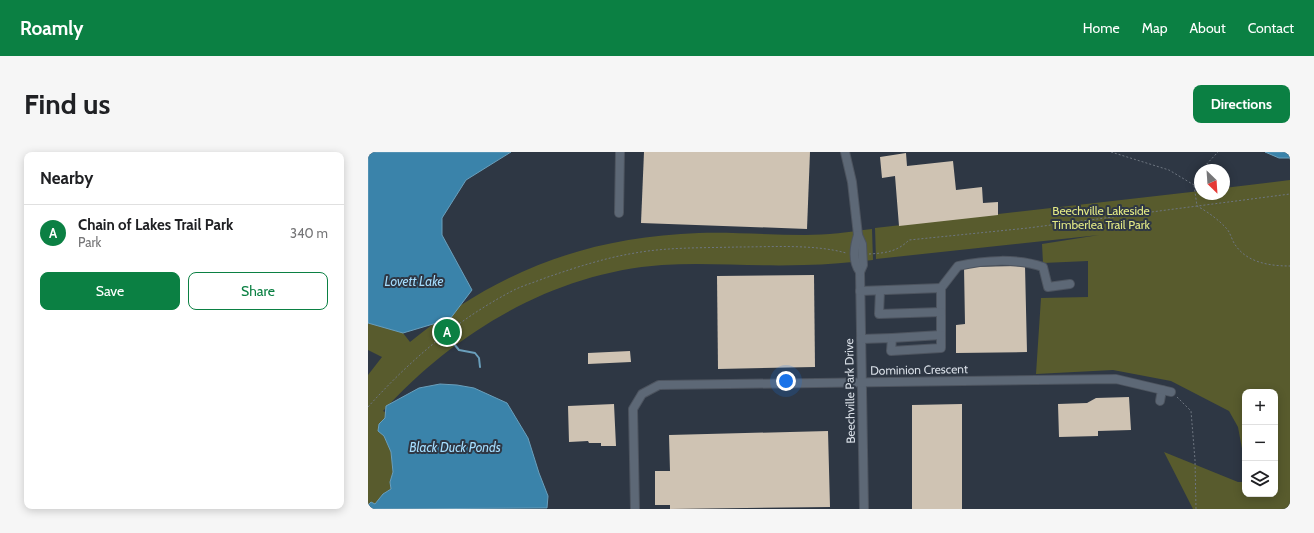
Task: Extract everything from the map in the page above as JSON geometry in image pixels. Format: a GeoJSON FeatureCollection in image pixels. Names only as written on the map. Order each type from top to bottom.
{"type":"FeatureCollection","features":[{"type":"Feature","properties":{"kind":"street"},"geometry":{"type":"LineString","coordinates":[[619,213],[620,152]]}},
{"type":"Feature","properties":{"kind":"street","name":"Beechville Park Drive"},"geometry":{"type":"LineString","coordinates":[[845,152],[852,182],[858,235],[862,244],[859,255],[863,265],[860,272],[860,292],[864,509]]}},
{"type":"Feature","properties":{"kind":"street"},"geometry":{"type":"LineString","coordinates":[[892,338],[891,351],[941,348],[941,288],[958,266],[986,262],[1029,262],[1043,267],[1048,287],[1070,284]]}},
{"type":"Feature","properties":{"kind":"street"},"geometry":{"type":"LineString","coordinates":[[860,292],[941,288]]}},
{"type":"Feature","properties":{"kind":"street"},"geometry":{"type":"LineString","coordinates":[[880,291],[879,314],[941,312]]}},
{"type":"Feature","properties":{"kind":"street"},"geometry":{"type":"LineString","coordinates":[[861,339],[941,335]]}},
{"type":"Feature","properties":{"kind":"street","name":"Dominion Crescent"},"geometry":{"type":"LineString","coordinates":[[635,509],[633,409],[640,397],[650,389],[659,385],[1116,379],[1171,392]]}},
{"type":"Feature","properties":{"kind":"street"},"geometry":{"type":"LineString","coordinates":[[1160,401],[1162,390]]}},
{"type":"Feature","properties":{"kind":"path"},"geometry":{"type":"LineString","coordinates":[[1111,152],[1169,170],[1194,185]]}},
{"type":"Feature","properties":{"kind":"path"},"geometry":{"type":"LineString","coordinates":[[1207,164],[1218,152]]}},
{"type":"Feature","properties":{"kind":"path"},"geometry":{"type":"LineString","coordinates":[[368,407],[402,371],[432,345],[472,315],[517,289],[580,265],[636,252],[697,248],[806,248],[836,250],[859,255],[893,252],[909,240],[1028,228],[1290,194]]}},
{"type":"Feature","properties":{"kind":"path"},"geometry":{"type":"LineString","coordinates":[[1196,200],[1197,206]]}},
{"type":"Feature","properties":{"kind":"path"},"geometry":{"type":"LineString","coordinates":[[1197,206],[1208,212],[1227,229],[1237,247],[1252,260],[1268,264],[1290,266]]}},
{"type":"Feature","properties":{"kind":"path"},"geometry":{"type":"LineString","coordinates":[[1171,392],[1192,411],[1196,509]]}},
{"type":"Feature","properties":{"kind":"green space","name":"Beechville Lakeside Timberlea Trail Park"},"geometry":{"type":"Polygon","coordinates":[[[1290,180],[1290,509],[1193,509],[1164,452],[1238,482],[1242,482],[1242,497],[1278,497],[1278,389],[1242,389],[1242,449],[1238,427],[1229,411],[1171,381],[1113,370],[1036,374],[1041,298],[1088,297],[1088,261],[1043,263],[1042,244],[1099,235],[876,259],[875,228],[1194,192],[1194,200],[1230,200],[1230,187],[1290,180]]]}},
{"type":"Feature","properties":{"kind":"green space"},"geometry":{"type":"Polygon","coordinates":[[[872,229],[873,260],[786,265],[680,264],[622,270],[583,280],[545,294],[509,311],[474,332],[442,356],[411,382],[383,411],[385,412],[385,418],[379,424],[391,452],[393,472],[390,482],[391,489],[383,494],[375,504],[371,502],[368,505],[368,375],[382,357],[368,350],[368,323],[403,333],[410,342],[443,317],[510,277],[545,262],[581,251],[619,242],[658,236],[699,233],[813,235],[872,229]]]}},
{"type":"Feature","properties":{"kind":"water","name":"Lovett Lake"},"geometry":{"type":"Polygon","coordinates":[[[368,152],[511,152],[466,180],[442,218],[442,235],[472,290],[450,319],[403,333],[368,323],[368,152]]]}},
{"type":"Feature","properties":{"kind":"water"},"geometry":{"type":"Polygon","coordinates":[[[1265,152],[1290,152],[1290,158],[1279,158],[1265,152]]]}},
{"type":"Feature","properties":{"kind":"water","name":"Black Duck Ponds"},"geometry":{"type":"Polygon","coordinates":[[[440,384],[474,388],[507,403],[528,438],[548,496],[547,508],[368,509],[368,505],[371,502],[375,504],[383,494],[391,489],[390,482],[393,472],[391,452],[384,436],[378,431],[379,424],[385,418],[386,406],[419,388],[440,384]]]}},
{"type":"Feature","properties":{"kind":"building"},"geometry":{"type":"Polygon","coordinates":[[[644,152],[810,152],[807,229],[641,223],[644,152]]]}},
{"type":"Feature","properties":{"kind":"building"},"geometry":{"type":"Polygon","coordinates":[[[906,153],[907,166],[953,161],[956,190],[982,187],[983,203],[998,202],[998,215],[899,226],[895,176],[882,178],[880,157],[906,153]]]}},
{"type":"Feature","properties":{"kind":"building"},"geometry":{"type":"Polygon","coordinates":[[[1025,266],[1027,352],[956,353],[956,325],[965,324],[964,267],[1025,266]]]}},
{"type":"Feature","properties":{"kind":"building"},"geometry":{"type":"Polygon","coordinates":[[[814,275],[815,367],[718,369],[717,276],[814,275]]]}},
{"type":"Feature","properties":{"kind":"building"},"geometry":{"type":"Polygon","coordinates":[[[630,351],[631,362],[588,364],[588,353],[630,351]]]}},
{"type":"Feature","properties":{"kind":"building"},"geometry":{"type":"Polygon","coordinates":[[[1129,397],[1131,430],[1098,431],[1098,436],[1059,437],[1058,404],[1087,403],[1096,398],[1129,397]]]}},
{"type":"Feature","properties":{"kind":"building"},"geometry":{"type":"Polygon","coordinates":[[[614,404],[616,446],[601,446],[601,443],[589,443],[588,441],[569,442],[568,406],[614,404]]]}},
{"type":"Feature","properties":{"kind":"building"},"geometry":{"type":"Polygon","coordinates":[[[962,404],[962,509],[912,509],[912,405],[962,404]]]}},
{"type":"Feature","properties":{"kind":"building"},"geometry":{"type":"Polygon","coordinates":[[[828,431],[830,507],[670,509],[670,505],[655,505],[655,471],[670,471],[669,435],[828,431]]]}},
{"type":"Feature","properties":{"kind":"waterway"},"geometry":{"type":"LineString","coordinates":[[438,322],[445,326]]}},
{"type":"Feature","properties":{"kind":"waterway"},"geometry":{"type":"LineString","coordinates":[[449,338],[459,350],[475,353],[479,358],[480,367]]}},
{"type":"Feature","properties":{"kind":"place","name":"Chain of Lakes Trail Park"},"geometry":{"type":"Point","coordinates":[447,332]}}]}
